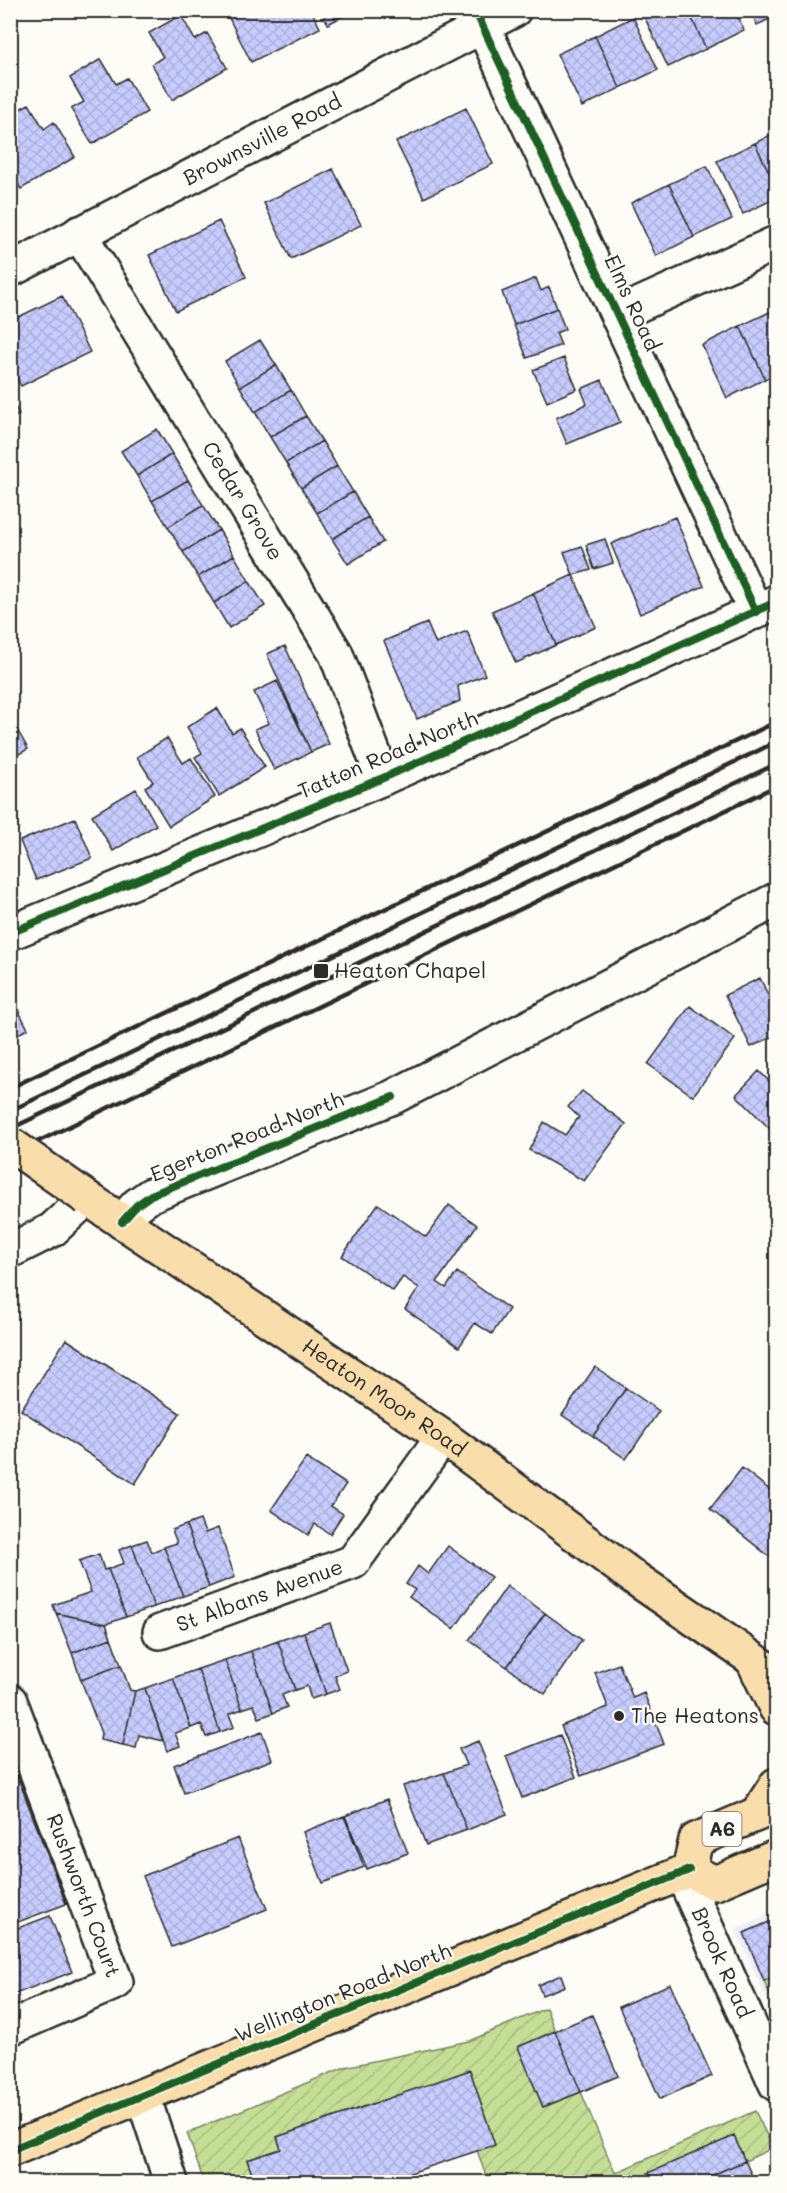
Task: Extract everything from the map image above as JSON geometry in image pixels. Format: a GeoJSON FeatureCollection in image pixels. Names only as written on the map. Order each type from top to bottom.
{"type":"FeatureCollection","features":[{"type":"Feature","properties":{"kind":"main road","name":"Heaton Moor Road"},"geometry":{"type":"LineString","coordinates":[[10,1144],[442,1437],[636,1579],[765,1668],[777,1707]]}},
{"type":"Feature","properties":{"kind":"main road"},"geometry":{"type":"LineString","coordinates":[[767,1810],[777,1785]]}},
{"type":"Feature","properties":{"kind":"main road","name":"A6"},"geometry":{"type":"LineString","coordinates":[[767,1810],[696,1840],[685,1871],[715,1883],[777,1857]]}},
{"type":"Feature","properties":{"kind":"main road","name":"Wellington Road North"},"geometry":{"type":"LineString","coordinates":[[10,2150],[685,1871]]}},
{"type":"Feature","properties":{"kind":"street","name":"Brownsville Road"},"geometry":{"type":"LineString","coordinates":[[10,270],[479,18],[514,10]]}},
{"type":"Feature","properties":{"kind":"street","name":"Elms Road"},"geometry":{"type":"LineString","coordinates":[[479,18],[618,315],[766,607]]}},
{"type":"Feature","properties":{"kind":"street","name":"Cedar Grove"},"geometry":{"type":"LineString","coordinates":[[80,233],[336,654],[383,778]]}},
{"type":"Feature","properties":{"kind":"street"},"geometry":{"type":"LineString","coordinates":[[618,315],[777,243]]}},
{"type":"Feature","properties":{"kind":"street","name":"Tatton Road North"},"geometry":{"type":"LineString","coordinates":[[10,933],[383,778],[766,607]]}},
{"type":"Feature","properties":{"kind":"street","name":"Egerton Road North"},"geometry":{"type":"LineString","coordinates":[[122,1222],[137,1205],[151,1195],[393,1097],[777,900]]}},
{"type":"Feature","properties":{"kind":"street"},"geometry":{"type":"LineString","coordinates":[[10,1251],[52,1230],[87,1198]]}},
{"type":"Feature","properties":{"kind":"street","name":"St Albans Avenue"},"geometry":{"type":"LineString","coordinates":[[160,1632],[353,1562],[442,1437]]}},
{"type":"Feature","properties":{"kind":"street","name":"Rushworth Court"},"geometry":{"type":"LineString","coordinates":[[10,1701],[116,1982],[10,2028]]}},
{"type":"Feature","properties":{"kind":"street","name":"Brook Road"},"geometry":{"type":"LineString","coordinates":[[685,1871],[777,2084]]}},
{"type":"Feature","properties":{"kind":"street"},"geometry":{"type":"LineString","coordinates":[[142,2096],[171,2182]]}},
{"type":"Feature","properties":{"kind":"shaded area"},"geometry":{"type":"Polygon","coordinates":[[[776,1911],[776,2020],[735,1929],[776,1911]]]}},
{"type":"Feature","properties":{"kind":"green space"},"geometry":{"type":"Polygon","coordinates":[[[775,1976],[776,1980],[776,2010],[764,1981],[775,1976]]]}},
{"type":"Feature","properties":{"kind":"green space"},"geometry":{"type":"Polygon","coordinates":[[[546,2008],[555,2031],[518,2047],[543,2107],[581,2092],[615,2173],[755,2111],[773,2148],[745,2161],[734,2136],[649,2173],[653,2182],[488,2182],[477,2150],[469,2071],[277,2137],[281,2149],[247,2160],[255,2182],[204,2182],[187,2133],[345,2067],[469,2041],[546,2008]]]}},
{"type":"Feature","properties":{"kind":"building"},"geometry":{"type":"Polygon","coordinates":[[[225,10],[311,10],[320,28],[251,62],[225,10]]]}},
{"type":"Feature","properties":{"kind":"building"},"geometry":{"type":"Polygon","coordinates":[[[321,10],[355,10],[328,24],[321,10]]]}},
{"type":"Feature","properties":{"kind":"building"},"geometry":{"type":"Polygon","coordinates":[[[651,10],[688,10],[706,49],[668,67],[643,14],[651,10]]]}},
{"type":"Feature","properties":{"kind":"building"},"geometry":{"type":"Polygon","coordinates":[[[688,10],[735,10],[744,30],[706,49],[688,10]]]}},
{"type":"Feature","properties":{"kind":"building"},"geometry":{"type":"Polygon","coordinates":[[[751,10],[776,10],[776,16],[757,25],[751,10]]]}},
{"type":"Feature","properties":{"kind":"building"},"geometry":{"type":"Polygon","coordinates":[[[181,15],[195,40],[207,33],[227,68],[172,100],[152,64],[163,57],[149,33],[181,15]]]}},
{"type":"Feature","properties":{"kind":"building"},"geometry":{"type":"Polygon","coordinates":[[[633,17],[658,70],[620,88],[595,36],[633,17]]]}},
{"type":"Feature","properties":{"kind":"building"},"geometry":{"type":"Polygon","coordinates":[[[595,36],[620,88],[582,107],[557,54],[595,36]]]}},
{"type":"Feature","properties":{"kind":"building"},"geometry":{"type":"Polygon","coordinates":[[[101,59],[116,84],[127,78],[147,112],[92,144],[71,109],[84,102],[70,78],[101,59]]]}},
{"type":"Feature","properties":{"kind":"building"},"geometry":{"type":"Polygon","coordinates":[[[29,104],[44,129],[54,122],[75,157],[21,189],[10,172],[10,114],[29,104]]]}},
{"type":"Feature","properties":{"kind":"building"},"geometry":{"type":"Polygon","coordinates":[[[466,108],[493,164],[424,198],[396,142],[466,108]]]}},
{"type":"Feature","properties":{"kind":"building"},"geometry":{"type":"Polygon","coordinates":[[[776,132],[776,187],[755,143],[776,132]]]}},
{"type":"Feature","properties":{"kind":"building"},"geometry":{"type":"Polygon","coordinates":[[[755,143],[776,187],[776,198],[743,214],[717,161],[755,143]]]}},
{"type":"Feature","properties":{"kind":"building"},"geometry":{"type":"Polygon","coordinates":[[[707,166],[732,219],[694,237],[669,184],[707,166]]]}},
{"type":"Feature","properties":{"kind":"building"},"geometry":{"type":"Polygon","coordinates":[[[333,169],[361,225],[291,259],[264,203],[333,169]]]}},
{"type":"Feature","properties":{"kind":"building"},"geometry":{"type":"Polygon","coordinates":[[[669,184],[694,237],[656,256],[631,203],[669,184]]]}},
{"type":"Feature","properties":{"kind":"building"},"geometry":{"type":"Polygon","coordinates":[[[219,221],[246,277],[176,311],[149,255],[219,221]]]}},
{"type":"Feature","properties":{"kind":"building"},"geometry":{"type":"Polygon","coordinates":[[[536,278],[541,291],[549,287],[557,308],[514,325],[502,292],[536,278]]]}},
{"type":"Feature","properties":{"kind":"building"},"geometry":{"type":"Polygon","coordinates":[[[62,296],[90,352],[21,386],[10,366],[10,321],[62,296]]]}},
{"type":"Feature","properties":{"kind":"building"},"geometry":{"type":"Polygon","coordinates":[[[557,308],[565,329],[556,333],[561,345],[527,358],[514,325],[557,308]]]}},
{"type":"Feature","properties":{"kind":"building"},"geometry":{"type":"Polygon","coordinates":[[[776,309],[776,374],[765,379],[740,326],[776,309]]]}},
{"type":"Feature","properties":{"kind":"building"},"geometry":{"type":"Polygon","coordinates":[[[740,326],[765,379],[727,398],[702,345],[740,326]]]}},
{"type":"Feature","properties":{"kind":"building"},"geometry":{"type":"Polygon","coordinates":[[[260,340],[276,365],[240,387],[225,361],[260,340]]]}},
{"type":"Feature","properties":{"kind":"building"},"geometry":{"type":"Polygon","coordinates":[[[564,358],[577,389],[547,402],[533,370],[564,358]]]}},
{"type":"Feature","properties":{"kind":"building"},"geometry":{"type":"Polygon","coordinates":[[[276,365],[291,390],[255,412],[240,387],[276,365]]]}},
{"type":"Feature","properties":{"kind":"building"},"geometry":{"type":"Polygon","coordinates":[[[602,380],[620,422],[567,444],[556,418],[587,404],[581,389],[602,380]]]}},
{"type":"Feature","properties":{"kind":"building"},"geometry":{"type":"Polygon","coordinates":[[[291,390],[306,416],[270,437],[255,412],[291,390]]]}},
{"type":"Feature","properties":{"kind":"building"},"geometry":{"type":"Polygon","coordinates":[[[10,396],[19,415],[10,419],[10,396]]]}},
{"type":"Feature","properties":{"kind":"building"},"geometry":{"type":"Polygon","coordinates":[[[306,416],[322,441],[286,463],[270,437],[306,416]]]}},
{"type":"Feature","properties":{"kind":"building"},"geometry":{"type":"Polygon","coordinates":[[[157,429],[172,454],[137,476],[121,451],[157,429]]]}},
{"type":"Feature","properties":{"kind":"building"},"geometry":{"type":"Polygon","coordinates":[[[322,441],[337,466],[301,488],[286,463],[322,441]]]}},
{"type":"Feature","properties":{"kind":"building"},"geometry":{"type":"Polygon","coordinates":[[[172,454],[188,480],[152,501],[137,476],[172,454]]]}},
{"type":"Feature","properties":{"kind":"building"},"geometry":{"type":"Polygon","coordinates":[[[337,466],[353,492],[317,513],[301,488],[337,466]]]}},
{"type":"Feature","properties":{"kind":"building"},"geometry":{"type":"Polygon","coordinates":[[[188,480],[203,505],[168,527],[152,501],[188,480]]]}},
{"type":"Feature","properties":{"kind":"building"},"geometry":{"type":"Polygon","coordinates":[[[353,492],[368,517],[332,539],[317,513],[353,492]]]}},
{"type":"Feature","properties":{"kind":"building"},"geometry":{"type":"Polygon","coordinates":[[[203,505],[219,530],[183,552],[168,527],[203,505]]]}},
{"type":"Feature","properties":{"kind":"building"},"geometry":{"type":"Polygon","coordinates":[[[368,517],[383,542],[348,564],[332,539],[368,517]]]}},
{"type":"Feature","properties":{"kind":"building"},"geometry":{"type":"Polygon","coordinates":[[[675,517],[704,586],[640,614],[611,544],[675,517]]]}},
{"type":"Feature","properties":{"kind":"building"},"geometry":{"type":"Polygon","coordinates":[[[219,530],[234,555],[198,577],[183,552],[219,530]]]}},
{"type":"Feature","properties":{"kind":"building"},"geometry":{"type":"Polygon","coordinates":[[[605,539],[613,563],[594,569],[586,545],[605,539]]]}},
{"type":"Feature","properties":{"kind":"building"},"geometry":{"type":"Polygon","coordinates":[[[582,546],[591,570],[573,575],[564,552],[582,546]]]}},
{"type":"Feature","properties":{"kind":"building"},"geometry":{"type":"Polygon","coordinates":[[[234,555],[249,581],[214,603],[198,577],[234,555]]]}},
{"type":"Feature","properties":{"kind":"building"},"geometry":{"type":"Polygon","coordinates":[[[573,575],[596,627],[556,645],[533,593],[573,575]]]}},
{"type":"Feature","properties":{"kind":"building"},"geometry":{"type":"Polygon","coordinates":[[[249,581],[265,606],[229,628],[214,603],[249,581]]]}},
{"type":"Feature","properties":{"kind":"building"},"geometry":{"type":"Polygon","coordinates":[[[533,593],[556,645],[516,663],[492,611],[533,593]]]}},
{"type":"Feature","properties":{"kind":"building"},"geometry":{"type":"Polygon","coordinates":[[[427,623],[436,644],[467,631],[485,675],[458,686],[460,701],[417,719],[384,641],[427,623]]]}},
{"type":"Feature","properties":{"kind":"building"},"geometry":{"type":"Polygon","coordinates":[[[285,646],[329,744],[311,752],[267,654],[285,646]]]}},
{"type":"Feature","properties":{"kind":"building"},"geometry":{"type":"Polygon","coordinates":[[[277,681],[311,752],[274,770],[255,729],[269,723],[254,692],[277,681]]]}},
{"type":"Feature","properties":{"kind":"building"},"geometry":{"type":"Polygon","coordinates":[[[217,708],[232,733],[240,728],[265,767],[219,796],[195,757],[202,753],[187,727],[217,708]]]}},
{"type":"Feature","properties":{"kind":"building"},"geometry":{"type":"Polygon","coordinates":[[[10,717],[28,749],[10,759],[10,717]]]}},
{"type":"Feature","properties":{"kind":"building"},"geometry":{"type":"Polygon","coordinates":[[[167,738],[183,763],[191,758],[215,797],[169,826],[145,787],[153,782],[137,757],[167,738]]]}},
{"type":"Feature","properties":{"kind":"building"},"geometry":{"type":"Polygon","coordinates":[[[136,789],[156,825],[113,851],[92,815],[136,789]]]}},
{"type":"Feature","properties":{"kind":"building"},"geometry":{"type":"Polygon","coordinates":[[[75,818],[92,858],[36,880],[20,841],[75,818]]]}},
{"type":"Feature","properties":{"kind":"building"},"geometry":{"type":"Polygon","coordinates":[[[10,867],[18,886],[10,889],[10,867]]]}},
{"type":"Feature","properties":{"kind":"building"},"geometry":{"type":"Polygon","coordinates":[[[760,978],[776,1012],[776,1035],[751,1047],[725,995],[760,978]]]}},
{"type":"Feature","properties":{"kind":"building"},"geometry":{"type":"Polygon","coordinates":[[[12,998],[28,1029],[10,1038],[10,999],[12,998]]]}},
{"type":"Feature","properties":{"kind":"building"},"geometry":{"type":"Polygon","coordinates":[[[690,1006],[735,1039],[693,1096],[648,1064],[690,1006]]]}},
{"type":"Feature","properties":{"kind":"building"},"geometry":{"type":"Polygon","coordinates":[[[759,1071],[776,1088],[776,1135],[736,1095],[759,1071]]]}},
{"type":"Feature","properties":{"kind":"building"},"geometry":{"type":"Polygon","coordinates":[[[582,1091],[626,1124],[584,1181],[529,1150],[544,1122],[565,1135],[579,1117],[568,1107],[582,1091]]]}},
{"type":"Feature","properties":{"kind":"building"},"geometry":{"type":"Polygon","coordinates":[[[378,1204],[426,1237],[449,1205],[477,1225],[437,1282],[446,1288],[457,1272],[509,1309],[492,1334],[475,1323],[459,1347],[405,1309],[419,1288],[403,1277],[393,1291],[342,1256],[378,1204]]]}},
{"type":"Feature","properties":{"kind":"building"},"geometry":{"type":"Polygon","coordinates":[[[66,1339],[180,1413],[135,1484],[21,1410],[66,1339]]]}},
{"type":"Feature","properties":{"kind":"building"},"geometry":{"type":"Polygon","coordinates":[[[595,1367],[626,1388],[593,1436],[562,1415],[595,1367]]]}},
{"type":"Feature","properties":{"kind":"building"},"geometry":{"type":"Polygon","coordinates":[[[626,1388],[659,1411],[626,1459],[593,1436],[626,1388]]]}},
{"type":"Feature","properties":{"kind":"building"},"geometry":{"type":"Polygon","coordinates":[[[306,1458],[346,1484],[331,1506],[343,1514],[330,1534],[315,1524],[308,1535],[271,1510],[306,1458]]]}},
{"type":"Feature","properties":{"kind":"building"},"geometry":{"type":"Polygon","coordinates":[[[742,1468],[776,1495],[776,1562],[710,1509],[742,1468]]]}},
{"type":"Feature","properties":{"kind":"building"},"geometry":{"type":"Polygon","coordinates":[[[200,1520],[205,1533],[218,1528],[235,1577],[209,1587],[186,1525],[200,1520]]]}},
{"type":"Feature","properties":{"kind":"building"},"geometry":{"type":"Polygon","coordinates":[[[186,1525],[209,1587],[183,1596],[164,1547],[177,1543],[172,1530],[186,1525]]]}},
{"type":"Feature","properties":{"kind":"building"},"geometry":{"type":"Polygon","coordinates":[[[147,1540],[152,1552],[164,1547],[183,1596],[154,1607],[132,1545],[147,1540]]]}},
{"type":"Feature","properties":{"kind":"building"},"geometry":{"type":"Polygon","coordinates":[[[132,1545],[154,1607],[126,1617],[108,1569],[124,1563],[119,1550],[132,1545]]]}},
{"type":"Feature","properties":{"kind":"building"},"geometry":{"type":"Polygon","coordinates":[[[448,1546],[491,1577],[454,1629],[409,1597],[415,1590],[406,1584],[418,1566],[428,1574],[448,1546]]]}},
{"type":"Feature","properties":{"kind":"building"},"geometry":{"type":"Polygon","coordinates":[[[99,1554],[104,1570],[108,1569],[126,1617],[106,1624],[56,1613],[53,1605],[91,1592],[79,1561],[99,1554]]]}},
{"type":"Feature","properties":{"kind":"building"},"geometry":{"type":"Polygon","coordinates":[[[507,1586],[545,1613],[507,1667],[469,1640],[507,1586]]]}},
{"type":"Feature","properties":{"kind":"building"},"geometry":{"type":"Polygon","coordinates":[[[56,1613],[106,1624],[111,1638],[72,1653],[56,1613]]]}},
{"type":"Feature","properties":{"kind":"building"},"geometry":{"type":"Polygon","coordinates":[[[545,1613],[582,1640],[545,1694],[507,1667],[545,1613]]]}},
{"type":"Feature","properties":{"kind":"building"},"geometry":{"type":"Polygon","coordinates":[[[330,1623],[347,1671],[335,1676],[340,1689],[326,1694],[304,1632],[330,1623]]]}},
{"type":"Feature","properties":{"kind":"building"},"geometry":{"type":"Polygon","coordinates":[[[304,1632],[326,1694],[311,1699],[307,1686],[295,1690],[278,1641],[304,1632]]]}},
{"type":"Feature","properties":{"kind":"building"},"geometry":{"type":"Polygon","coordinates":[[[111,1638],[121,1665],[81,1680],[72,1653],[111,1638]]]}},
{"type":"Feature","properties":{"kind":"building"},"geometry":{"type":"Polygon","coordinates":[[[278,1641],[295,1690],[282,1695],[287,1707],[273,1713],[251,1651],[278,1641]]]}},
{"type":"Feature","properties":{"kind":"building"},"geometry":{"type":"Polygon","coordinates":[[[251,1651],[273,1713],[259,1718],[254,1705],[242,1709],[225,1660],[251,1651]]]}},
{"type":"Feature","properties":{"kind":"building"},"geometry":{"type":"Polygon","coordinates":[[[225,1660],[242,1709],[229,1714],[234,1727],[220,1732],[198,1669],[225,1660]]]}},
{"type":"Feature","properties":{"kind":"building","name":"The Heatons"},"geometry":{"type":"Polygon","coordinates":[[[619,1664],[633,1698],[644,1693],[664,1744],[581,1776],[561,1726],[608,1707],[595,1673],[619,1664]]]}},
{"type":"Feature","properties":{"kind":"building"},"geometry":{"type":"Polygon","coordinates":[[[121,1665],[130,1690],[135,1691],[123,1745],[100,1740],[101,1733],[81,1680],[121,1665]]]}},
{"type":"Feature","properties":{"kind":"building"},"geometry":{"type":"Polygon","coordinates":[[[198,1669],[220,1732],[206,1737],[201,1724],[191,1728],[173,1678],[198,1669]]]}},
{"type":"Feature","properties":{"kind":"building"},"geometry":{"type":"Polygon","coordinates":[[[173,1678],[191,1728],[175,1733],[180,1746],[167,1751],[145,1688],[173,1678]]]}},
{"type":"Feature","properties":{"kind":"building"},"geometry":{"type":"Polygon","coordinates":[[[145,1688],[163,1741],[139,1735],[136,1748],[123,1745],[135,1691],[145,1688]]]}},
{"type":"Feature","properties":{"kind":"building"},"geometry":{"type":"Polygon","coordinates":[[[262,1732],[272,1760],[184,1793],[174,1765],[262,1732]]]}},
{"type":"Feature","properties":{"kind":"building"},"geometry":{"type":"Polygon","coordinates":[[[560,1735],[576,1777],[522,1798],[506,1756],[560,1735]]]}},
{"type":"Feature","properties":{"kind":"building"},"geometry":{"type":"Polygon","coordinates":[[[478,1741],[507,1814],[467,1830],[444,1773],[466,1765],[459,1749],[478,1741]]]}},
{"type":"Feature","properties":{"kind":"building"},"geometry":{"type":"Polygon","coordinates":[[[444,1773],[467,1830],[426,1845],[403,1786],[444,1773]]]}},
{"type":"Feature","properties":{"kind":"building"},"geometry":{"type":"Polygon","coordinates":[[[17,1775],[66,1904],[10,1925],[10,1778],[17,1775]]]}},
{"type":"Feature","properties":{"kind":"building"},"geometry":{"type":"Polygon","coordinates":[[[387,1799],[408,1853],[367,1869],[345,1816],[387,1799]]]}},
{"type":"Feature","properties":{"kind":"building"},"geometry":{"type":"Polygon","coordinates":[[[344,1816],[364,1867],[323,1883],[303,1832],[344,1816]]]}},
{"type":"Feature","properties":{"kind":"building"},"geometry":{"type":"Polygon","coordinates":[[[238,1838],[267,1909],[172,1947],[143,1876],[238,1838]]]}},
{"type":"Feature","properties":{"kind":"building"},"geometry":{"type":"Polygon","coordinates":[[[50,1916],[72,1972],[10,1996],[10,1931],[50,1916]]]}},
{"type":"Feature","properties":{"kind":"building"},"geometry":{"type":"Polygon","coordinates":[[[776,1919],[776,1980],[775,1976],[764,1981],[744,1933],[776,1919]]]}},
{"type":"Feature","properties":{"kind":"building"},"geometry":{"type":"Polygon","coordinates":[[[561,1975],[565,1986],[542,1995],[538,1985],[561,1975]]]}},
{"type":"Feature","properties":{"kind":"building"},"geometry":{"type":"Polygon","coordinates":[[[670,1984],[712,2076],[660,2099],[619,2007],[670,1984]]]}},
{"type":"Feature","properties":{"kind":"building"},"geometry":{"type":"Polygon","coordinates":[[[592,2015],[618,2076],[581,2092],[555,2031],[592,2015]]]}},
{"type":"Feature","properties":{"kind":"building"},"geometry":{"type":"Polygon","coordinates":[[[555,2031],[581,2092],[543,2107],[518,2047],[555,2031]]]}},
{"type":"Feature","properties":{"kind":"building"},"geometry":{"type":"Polygon","coordinates":[[[470,2070],[495,2145],[383,2182],[255,2182],[247,2160],[281,2149],[277,2137],[470,2070]]]}},
{"type":"Feature","properties":{"kind":"building"},"geometry":{"type":"Polygon","coordinates":[[[734,2136],[745,2161],[696,2182],[653,2182],[648,2173],[734,2136]]]}},
{"type":"Feature","properties":{"kind":"building"},"geometry":{"type":"Polygon","coordinates":[[[745,2161],[755,2182],[696,2182],[745,2161]]]}},
{"type":"Feature","properties":{"kind":"railway"},"geometry":{"type":"LineString","coordinates":[[10,1088],[776,722]]}},
{"type":"Feature","properties":{"kind":"railway"},"geometry":{"type":"LineString","coordinates":[[10,1111],[776,742]]}},
{"type":"Feature","properties":{"kind":"railway"},"geometry":{"type":"LineString","coordinates":[[10,1129],[776,764]]}},
{"type":"Feature","properties":{"kind":"railway"},"geometry":{"type":"LineString","coordinates":[[10,1155],[776,786]]}},
{"type":"Feature","properties":{"kind":"cycle path"},"geometry":{"type":"LineString","coordinates":[[475,10],[756,612]]}},
{"type":"Feature","properties":{"kind":"cycle path"},"geometry":{"type":"LineString","coordinates":[[10,933],[383,778],[776,602]]}},
{"type":"Feature","properties":{"kind":"cycle path"},"geometry":{"type":"LineString","coordinates":[[122,1222],[137,1205],[151,1195],[393,1097]]}},
{"type":"Feature","properties":{"kind":"cycle path"},"geometry":{"type":"LineString","coordinates":[[10,2150],[689,1870]]}},
{"type":"Feature","properties":{"kind":"place","name":"Heaton Chapel"},"geometry":{"type":"Point","coordinates":[321,971]}},
{"type":"Feature","properties":{"kind":"place","name":"The Heatons"},"geometry":{"type":"Point","coordinates":[619,1716]}}]}
